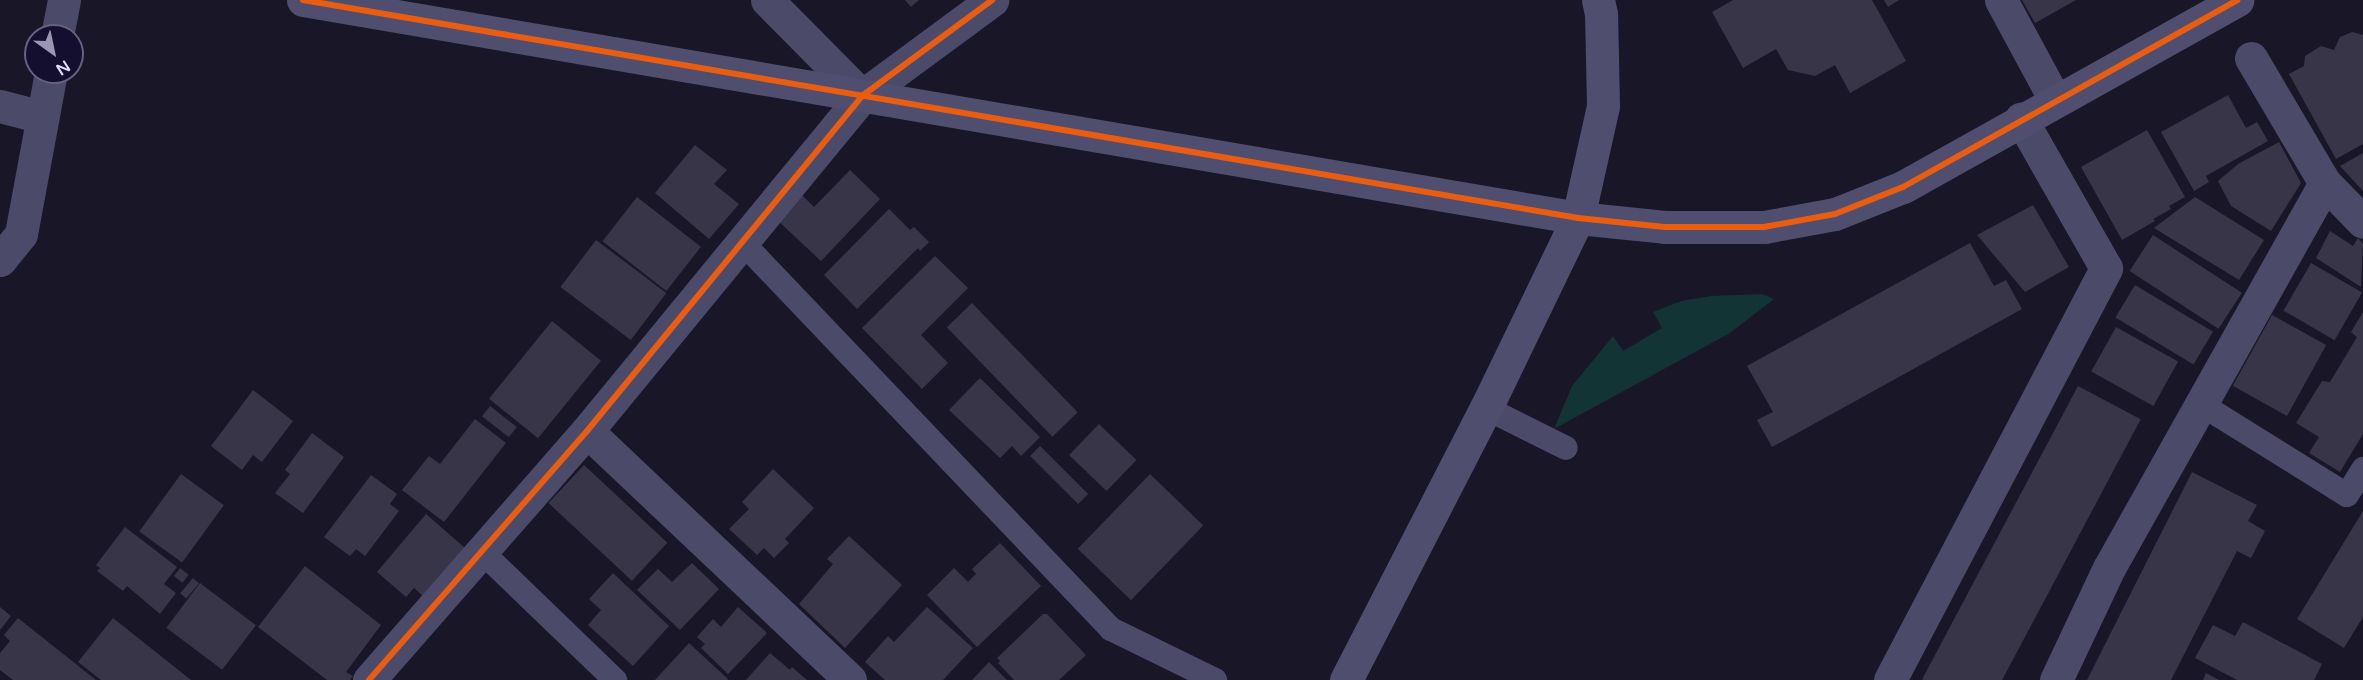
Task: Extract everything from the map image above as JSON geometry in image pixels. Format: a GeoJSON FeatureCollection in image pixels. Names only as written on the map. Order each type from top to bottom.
{"type":"FeatureCollection","features":[{"type":"Feature","properties":{"kind":"street"},"geometry":{"type":"LineString","coordinates":[[59,24],[64,0]]}},
{"type":"Feature","properties":{"kind":"street"},"geometry":{"type":"LineString","coordinates":[[303,0],[405,8],[862,96],[1578,218],[1665,227],[1764,227],[1835,214],[1903,187],[2237,0]]}},
{"type":"Feature","properties":{"kind":"street"},"geometry":{"type":"LineString","coordinates":[[767,0],[862,96]]}},
{"type":"Feature","properties":{"kind":"street"},"geometry":{"type":"LineString","coordinates":[[369,680],[587,431],[862,96],[992,0]]}},
{"type":"Feature","properties":{"kind":"street"},"geometry":{"type":"LineString","coordinates":[[1346,680],[1486,408],[1578,218],[1603,106],[1601,14],[1598,0]]}},
{"type":"Feature","properties":{"kind":"street"},"geometry":{"type":"LineString","coordinates":[[2001,0],[2055,100]]}},
{"type":"Feature","properties":{"kind":"street"},"geometry":{"type":"LineString","coordinates":[[2251,58],[2325,183],[2363,222]]}},
{"type":"Feature","properties":{"kind":"street"},"geometry":{"type":"LineString","coordinates":[[0,260],[21,234],[49,84]]}},
{"type":"Feature","properties":{"kind":"street"},"geometry":{"type":"LineString","coordinates":[[0,106],[42,117]]}},
{"type":"Feature","properties":{"kind":"street"},"geometry":{"type":"LineString","coordinates":[[1890,680],[2106,268],[2021,119]]}},
{"type":"Feature","properties":{"kind":"street"},"geometry":{"type":"LineString","coordinates":[[2056,680],[2109,568],[2199,403],[2325,183]]}},
{"type":"Feature","properties":{"kind":"street"},"geometry":{"type":"LineString","coordinates":[[587,431],[850,680]]}},
{"type":"Feature","properties":{"kind":"lane"},"geometry":{"type":"LineString","coordinates":[[742,242],[1111,629],[1215,680]]}},
{"type":"Feature","properties":{"kind":"lane"},"geometry":{"type":"LineString","coordinates":[[2199,403],[2347,495],[2363,469]]}},
{"type":"Feature","properties":{"kind":"lane"},"geometry":{"type":"LineString","coordinates":[[1486,408],[1566,448]]}},
{"type":"Feature","properties":{"kind":"lane"},"geometry":{"type":"LineString","coordinates":[[482,552],[615,680]]}},
{"type":"Feature","properties":{"kind":"green space"},"geometry":{"type":"Polygon","coordinates":[[[1762,294],[1774,299],[1730,333],[1554,429],[1572,386],[1613,336],[1623,351],[1662,328],[1653,312],[1681,301],[1711,296],[1762,294]]]}},
{"type":"Feature","properties":{"kind":"building"},"geometry":{"type":"Polygon","coordinates":[[[905,0],[919,0],[911,7],[905,0]]]}},
{"type":"Feature","properties":{"kind":"building"},"geometry":{"type":"Polygon","coordinates":[[[1733,0],[1872,0],[1906,61],[1850,93],[1835,65],[1815,76],[1788,70],[1776,49],[1743,68],[1712,12],[1733,0]]]}},
{"type":"Feature","properties":{"kind":"building"},"geometry":{"type":"Polygon","coordinates":[[[1884,0],[1899,0],[1888,7],[1884,0]]]}},
{"type":"Feature","properties":{"kind":"building"},"geometry":{"type":"Polygon","coordinates":[[[2022,0],[2076,0],[2035,23],[2022,0]]]}},
{"type":"Feature","properties":{"kind":"building"},"geometry":{"type":"Polygon","coordinates":[[[2352,32],[2363,35],[2363,144],[2336,159],[2289,74],[2304,66],[2305,56],[2321,46],[2334,50],[2340,37],[2352,32]]]}},
{"type":"Feature","properties":{"kind":"building"},"geometry":{"type":"Polygon","coordinates":[[[2228,95],[2246,128],[2257,122],[2268,141],[2206,176],[2209,182],[2194,191],[2161,132],[2228,95]]]}},
{"type":"Feature","properties":{"kind":"building"},"geometry":{"type":"Polygon","coordinates":[[[2147,130],[2185,197],[2169,206],[2171,209],[2153,219],[2155,221],[2122,240],[2081,167],[2147,130]]]}},
{"type":"Feature","properties":{"kind":"building"},"geometry":{"type":"Polygon","coordinates":[[[2279,142],[2301,183],[2271,231],[2231,206],[2218,181],[2238,164],[2279,142]]]}},
{"type":"Feature","properties":{"kind":"building"},"geometry":{"type":"Polygon","coordinates":[[[695,145],[727,170],[714,184],[739,204],[709,239],[655,193],[695,145]]]}},
{"type":"Feature","properties":{"kind":"building"},"geometry":{"type":"Polygon","coordinates":[[[2363,153],[2363,191],[2340,166],[2363,153]]]}},
{"type":"Feature","properties":{"kind":"building"},"geometry":{"type":"Polygon","coordinates":[[[850,170],[880,199],[821,261],[775,218],[799,192],[814,207],[850,170]]]}},
{"type":"Feature","properties":{"kind":"building"},"geometry":{"type":"Polygon","coordinates":[[[637,197],[701,247],[666,291],[603,241],[637,197]]]}},
{"type":"Feature","properties":{"kind":"building"},"geometry":{"type":"Polygon","coordinates":[[[2195,197],[2264,240],[2239,280],[2154,228],[2195,197]]]}},
{"type":"Feature","properties":{"kind":"building"},"geometry":{"type":"Polygon","coordinates":[[[2033,205],[2069,267],[2025,292],[1977,235],[2033,205]]]}},
{"type":"Feature","properties":{"kind":"building"},"geometry":{"type":"Polygon","coordinates":[[[889,209],[910,230],[914,227],[929,242],[920,251],[918,248],[857,309],[824,275],[889,209]]]}},
{"type":"Feature","properties":{"kind":"building"},"geometry":{"type":"Polygon","coordinates":[[[2330,231],[2353,246],[2358,238],[2363,244],[2361,287],[2316,258],[2330,231]]]}},
{"type":"Feature","properties":{"kind":"building"},"geometry":{"type":"Polygon","coordinates":[[[2153,235],[2242,293],[2218,329],[2130,271],[2153,235]]]}},
{"type":"Feature","properties":{"kind":"building"},"geometry":{"type":"Polygon","coordinates":[[[596,240],[666,293],[631,340],[560,287],[596,240]]]}},
{"type":"Feature","properties":{"kind":"building"},"geometry":{"type":"Polygon","coordinates":[[[1970,243],[1994,286],[2006,280],[2022,309],[1772,447],[1757,420],[1773,412],[1747,366],[1970,243]]]}},
{"type":"Feature","properties":{"kind":"building"},"geometry":{"type":"Polygon","coordinates":[[[935,256],[968,288],[921,335],[948,363],[922,389],[862,328],[935,256]]]}},
{"type":"Feature","properties":{"kind":"building"},"geometry":{"type":"Polygon","coordinates":[[[2311,263],[2362,292],[2335,340],[2284,311],[2311,263]]]}},
{"type":"Feature","properties":{"kind":"building"},"geometry":{"type":"Polygon","coordinates":[[[2135,285],[2213,332],[2193,364],[2115,318],[2135,285]]]}},
{"type":"Feature","properties":{"kind":"building"},"geometry":{"type":"Polygon","coordinates":[[[972,303],[1078,412],[1052,437],[947,327],[972,303]]]}},
{"type":"Feature","properties":{"kind":"building"},"geometry":{"type":"Polygon","coordinates":[[[2363,312],[2363,434],[2340,472],[2309,453],[2319,437],[2296,423],[2322,381],[2330,382],[2357,337],[2351,332],[2363,312]]]}},
{"type":"Feature","properties":{"kind":"building"},"geometry":{"type":"Polygon","coordinates":[[[2272,315],[2326,345],[2287,416],[2233,386],[2272,315]]]}},
{"type":"Feature","properties":{"kind":"building"},"geometry":{"type":"Polygon","coordinates":[[[552,321],[601,361],[538,438],[489,399],[552,321]]]}},
{"type":"Feature","properties":{"kind":"building"},"geometry":{"type":"Polygon","coordinates":[[[2116,327],[2178,361],[2153,406],[2091,372],[2116,327]]]}},
{"type":"Feature","properties":{"kind":"building"},"geometry":{"type":"Polygon","coordinates":[[[980,378],[1040,437],[1021,456],[1012,446],[1000,458],[949,410],[980,378]]]}},
{"type":"Feature","properties":{"kind":"building"},"geometry":{"type":"Polygon","coordinates":[[[2078,386],[2141,419],[2002,680],[1922,679],[2078,386]]]}},
{"type":"Feature","properties":{"kind":"building"},"geometry":{"type":"Polygon","coordinates":[[[253,390],[293,421],[262,462],[253,455],[242,470],[211,446],[253,390]]]}},
{"type":"Feature","properties":{"kind":"building"},"geometry":{"type":"Polygon","coordinates":[[[490,406],[517,427],[509,437],[482,416],[490,406]]]}},
{"type":"Feature","properties":{"kind":"building"},"geometry":{"type":"Polygon","coordinates":[[[475,419],[506,443],[444,522],[402,490],[429,456],[440,464],[475,419]]]}},
{"type":"Feature","properties":{"kind":"building"},"geometry":{"type":"Polygon","coordinates":[[[1099,424],[1136,460],[1107,491],[1069,455],[1099,424]]]}},
{"type":"Feature","properties":{"kind":"building"},"geometry":{"type":"Polygon","coordinates":[[[312,433],[344,457],[303,513],[275,493],[290,474],[285,470],[312,433]]]}},
{"type":"Feature","properties":{"kind":"building"},"geometry":{"type":"Polygon","coordinates":[[[1040,446],[1088,494],[1078,504],[1030,456],[1040,446]]]}},
{"type":"Feature","properties":{"kind":"building"},"geometry":{"type":"Polygon","coordinates":[[[584,465],[667,543],[632,581],[549,503],[584,465]]]}},
{"type":"Feature","properties":{"kind":"building"},"geometry":{"type":"Polygon","coordinates":[[[773,469],[814,508],[785,539],[789,543],[774,558],[764,548],[757,555],[729,529],[749,509],[742,502],[773,469]]]}},
{"type":"Feature","properties":{"kind":"building"},"geometry":{"type":"Polygon","coordinates":[[[2192,472],[2257,505],[2248,521],[2265,531],[2251,558],[2237,551],[2171,680],[2087,680],[2192,472]]]}},
{"type":"Feature","properties":{"kind":"building"},"geometry":{"type":"Polygon","coordinates":[[[181,474],[224,505],[182,563],[139,531],[181,474]]]}},
{"type":"Feature","properties":{"kind":"building"},"geometry":{"type":"Polygon","coordinates":[[[1150,474],[1203,525],[1131,600],[1078,549],[1150,474]]]}},
{"type":"Feature","properties":{"kind":"building"},"geometry":{"type":"Polygon","coordinates":[[[371,475],[397,494],[390,504],[399,511],[365,556],[356,549],[350,556],[324,537],[371,475]]]}},
{"type":"Feature","properties":{"kind":"building"},"geometry":{"type":"Polygon","coordinates":[[[2363,511],[2363,617],[2344,648],[2297,619],[2363,511]]]}},
{"type":"Feature","properties":{"kind":"building"},"geometry":{"type":"Polygon","coordinates":[[[426,514],[465,548],[423,596],[414,588],[406,597],[377,572],[426,514]]]}},
{"type":"Feature","properties":{"kind":"building"},"geometry":{"type":"Polygon","coordinates":[[[125,527],[177,567],[164,584],[176,593],[160,614],[127,586],[123,591],[97,571],[100,568],[96,565],[125,527]]]}},
{"type":"Feature","properties":{"kind":"building"},"geometry":{"type":"Polygon","coordinates":[[[849,536],[902,585],[845,648],[799,604],[833,564],[827,559],[849,536]]]}},
{"type":"Feature","properties":{"kind":"building"},"geometry":{"type":"Polygon","coordinates":[[[1000,543],[1041,586],[977,647],[927,595],[954,568],[968,582],[976,574],[972,569],[1000,543]]]}},
{"type":"Feature","properties":{"kind":"building"},"geometry":{"type":"Polygon","coordinates":[[[692,563],[719,589],[680,630],[637,590],[658,569],[672,582],[692,563]]]}},
{"type":"Feature","properties":{"kind":"building"},"geometry":{"type":"Polygon","coordinates":[[[305,566],[381,625],[346,672],[353,676],[350,680],[327,680],[258,627],[305,566]]]}},
{"type":"Feature","properties":{"kind":"building"},"geometry":{"type":"Polygon","coordinates":[[[180,568],[189,575],[183,583],[174,576],[180,568]]]}},
{"type":"Feature","properties":{"kind":"building"},"geometry":{"type":"Polygon","coordinates":[[[613,573],[669,626],[633,666],[588,625],[601,610],[589,599],[613,573]]]}},
{"type":"Feature","properties":{"kind":"building"},"geometry":{"type":"Polygon","coordinates":[[[193,578],[199,583],[186,598],[180,593],[193,578]]]}},
{"type":"Feature","properties":{"kind":"building"},"geometry":{"type":"Polygon","coordinates":[[[200,583],[256,625],[222,670],[166,628],[200,583]]]}},
{"type":"Feature","properties":{"kind":"building"},"geometry":{"type":"Polygon","coordinates":[[[0,607],[11,616],[0,630],[0,607]]]}},
{"type":"Feature","properties":{"kind":"building"},"geometry":{"type":"Polygon","coordinates":[[[738,607],[767,633],[728,674],[701,648],[705,644],[697,637],[713,619],[721,627],[738,607]]]}},
{"type":"Feature","properties":{"kind":"building"},"geometry":{"type":"Polygon","coordinates":[[[927,607],[973,648],[943,680],[885,680],[865,662],[888,636],[894,642],[927,607]]]}},
{"type":"Feature","properties":{"kind":"building"},"geometry":{"type":"Polygon","coordinates":[[[1043,614],[1047,614],[1086,655],[1059,680],[1014,680],[998,663],[1000,661],[997,658],[1043,614]]]}},
{"type":"Feature","properties":{"kind":"building"},"geometry":{"type":"Polygon","coordinates":[[[18,618],[96,680],[13,680],[0,670],[0,653],[10,641],[4,635],[18,618]]]}},
{"type":"Feature","properties":{"kind":"building"},"geometry":{"type":"Polygon","coordinates":[[[113,618],[191,680],[101,680],[78,662],[113,618]]]}},
{"type":"Feature","properties":{"kind":"building"},"geometry":{"type":"Polygon","coordinates":[[[2243,622],[2322,664],[2314,680],[2237,680],[2195,658],[2213,625],[2235,636],[2243,622]]]}},
{"type":"Feature","properties":{"kind":"building"},"geometry":{"type":"Polygon","coordinates":[[[689,643],[728,679],[655,680],[689,643]]]}},
{"type":"Feature","properties":{"kind":"building"},"geometry":{"type":"Polygon","coordinates":[[[770,653],[790,670],[792,667],[807,680],[746,680],[770,653]]]}},
{"type":"Feature","properties":{"kind":"building"},"geometry":{"type":"Polygon","coordinates":[[[989,662],[1007,680],[972,680],[989,662]]]}},
{"type":"Feature","properties":{"kind":"building"},"geometry":{"type":"Polygon","coordinates":[[[2206,673],[2219,680],[2203,680],[2206,673]]]}},
{"type":"Feature","properties":{"kind":"cycle path"},"geometry":{"type":"LineString","coordinates":[[303,0],[1578,218],[1665,227],[1764,227],[1835,214],[1903,187],[2237,0]]}},
{"type":"Feature","properties":{"kind":"cycle path"},"geometry":{"type":"LineString","coordinates":[[369,680],[587,431],[862,96],[992,0]]}}]}
